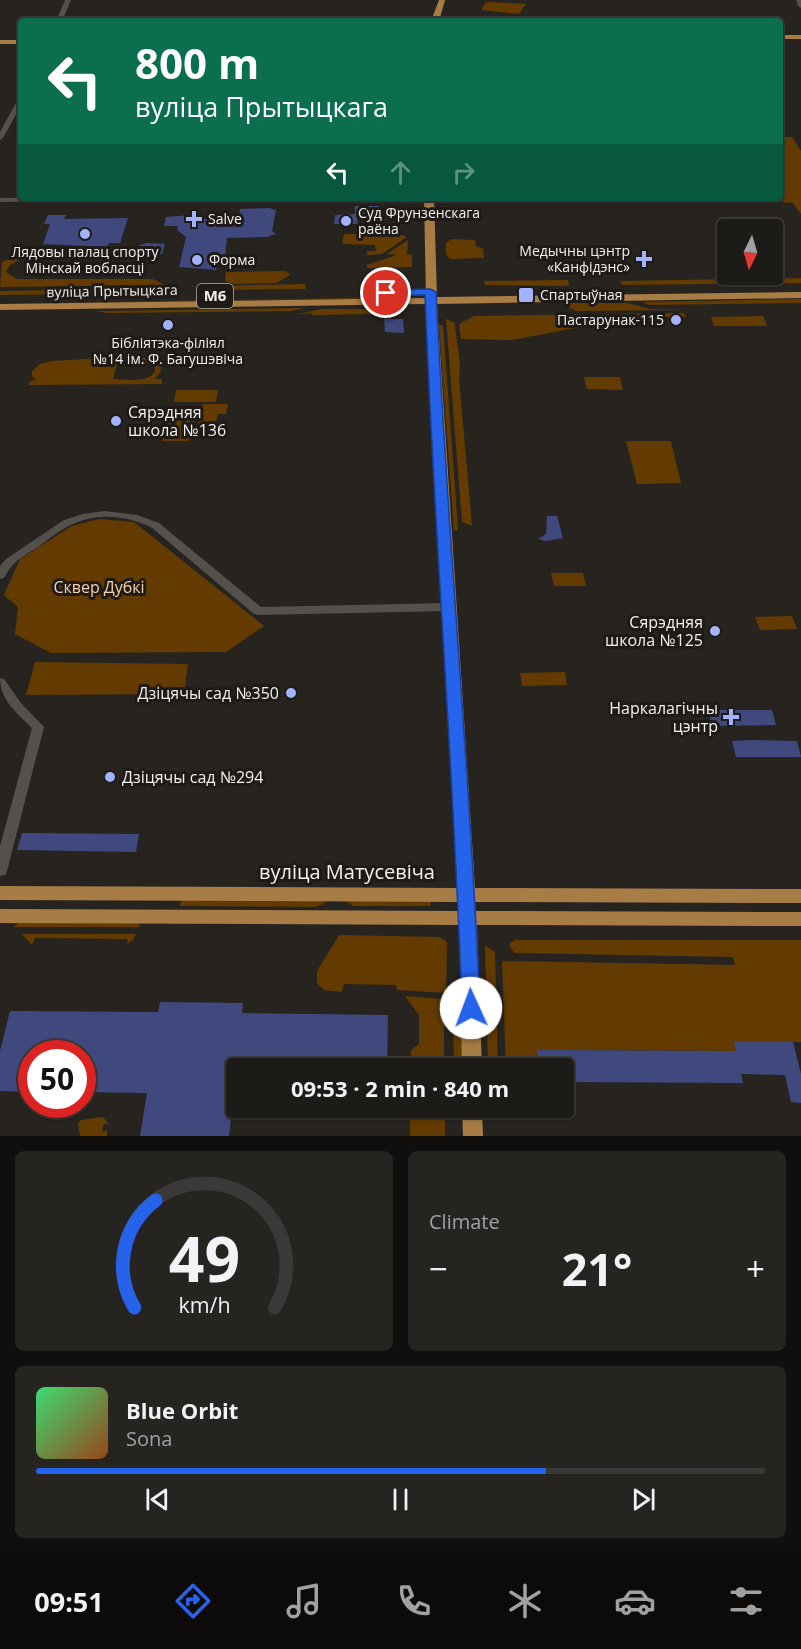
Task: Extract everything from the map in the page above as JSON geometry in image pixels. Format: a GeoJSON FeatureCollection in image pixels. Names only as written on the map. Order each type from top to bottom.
{"type":"FeatureCollection","features":[{"type":"Feature","properties":{"kind":"main road"},"geometry":{"type":"LineString","coordinates":[[436,18],[442,0]]}},
{"type":"Feature","properties":{"kind":"main road"},"geometry":{"type":"LineString","coordinates":[[783,38],[801,39]]}},
{"type":"Feature","properties":{"kind":"main road"},"geometry":{"type":"LineString","coordinates":[[0,42],[18,42]]}},
{"type":"Feature","properties":{"kind":"main road"},"geometry":{"type":"LineString","coordinates":[[429,201],[430,296],[467,896],[471,1058]]}},
{"type":"Feature","properties":{"kind":"main road","name":"вуліца Прытыцкага"},"geometry":{"type":"LineString","coordinates":[[0,307],[801,287]]}},
{"type":"Feature","properties":{"kind":"main road","name":"вуліца Прытыцкага"},"geometry":{"type":"LineString","coordinates":[[0,298],[801,295]]}},
{"type":"Feature","properties":{"kind":"main road","name":"вуліца Матусевіча"},"geometry":{"type":"LineString","coordinates":[[0,893],[801,896]]}},
{"type":"Feature","properties":{"kind":"main road"},"geometry":{"type":"LineString","coordinates":[[0,915],[801,919]]}},
{"type":"Feature","properties":{"kind":"main road"},"geometry":{"type":"LineString","coordinates":[[472,1118],[472,1136]]}},
{"type":"Feature","properties":{"kind":"street"},"geometry":{"type":"LineString","coordinates":[[61,18],[68,0]]}},
{"type":"Feature","properties":{"kind":"street"},"geometry":{"type":"LineString","coordinates":[[799,0],[801,6]]}},
{"type":"Feature","properties":{"kind":"street"},"geometry":{"type":"LineString","coordinates":[[0,138],[18,105]]}},
{"type":"Feature","properties":{"kind":"street"},"geometry":{"type":"LineString","coordinates":[[0,200],[18,200]]}},
{"type":"Feature","properties":{"kind":"street"},"geometry":{"type":"LineString","coordinates":[[0,576],[3,568],[12,559],[72,520],[99,515],[136,517],[155,525],[258,611],[448,607]]}},
{"type":"Feature","properties":{"kind":"street"},"geometry":{"type":"LineString","coordinates":[[0,682],[17,706],[38,727],[0,871]]}},
{"type":"Feature","properties":{"kind":"green space"},"geometry":{"type":"Polygon","coordinates":[[[485,3],[526,4],[519,14],[481,10],[485,3]]]}},
{"type":"Feature","properties":{"kind":"green space"},"geometry":{"type":"Polygon","coordinates":[[[783,137],[792,137],[801,151],[801,214],[792,202],[784,203],[783,137]]]}},
{"type":"Feature","properties":{"kind":"green space"},"geometry":{"type":"Polygon","coordinates":[[[344,234],[407,237],[382,254],[367,255],[367,251],[376,251],[375,245],[342,244],[344,234]]]}},
{"type":"Feature","properties":{"kind":"green space"},"geometry":{"type":"Polygon","coordinates":[[[452,239],[475,240],[476,247],[483,248],[484,258],[450,259],[446,254],[446,243],[452,239]]]}},
{"type":"Feature","properties":{"kind":"green space"},"geometry":{"type":"Polygon","coordinates":[[[408,240],[407,254],[412,255],[412,267],[367,268],[367,265],[397,255],[387,254],[408,240]]]}},
{"type":"Feature","properties":{"kind":"green space"},"geometry":{"type":"Polygon","coordinates":[[[24,257],[10,265],[6,272],[17,279],[153,279],[165,285],[0,287],[2,262],[24,257]]]}},
{"type":"Feature","properties":{"kind":"green space"},"geometry":{"type":"Polygon","coordinates":[[[286,271],[290,275],[276,283],[232,284],[225,281],[226,272],[286,271]]]}},
{"type":"Feature","properties":{"kind":"green space"},"geometry":{"type":"Polygon","coordinates":[[[783,278],[801,278],[801,283],[783,283],[783,278]]]}},
{"type":"Feature","properties":{"kind":"green space"},"geometry":{"type":"Polygon","coordinates":[[[717,279],[717,284],[622,285],[620,281],[717,279]]]}},
{"type":"Feature","properties":{"kind":"green space"},"geometry":{"type":"Polygon","coordinates":[[[568,280],[569,285],[563,286],[485,285],[484,281],[568,280]]]}},
{"type":"Feature","properties":{"kind":"green space"},"geometry":{"type":"Polygon","coordinates":[[[305,284],[306,289],[215,290],[202,286],[305,284]]]}},
{"type":"Feature","properties":{"kind":"green space"},"geometry":{"type":"Polygon","coordinates":[[[165,288],[155,293],[0,295],[0,291],[165,288]]]}},
{"type":"Feature","properties":{"kind":"green space"},"geometry":{"type":"Polygon","coordinates":[[[409,297],[406,298],[0,304],[409,297]]]}},
{"type":"Feature","properties":{"kind":"green space"},"geometry":{"type":"Polygon","coordinates":[[[801,299],[801,303],[649,305],[643,302],[801,299]]]}},
{"type":"Feature","properties":{"kind":"green space"},"geometry":{"type":"Polygon","coordinates":[[[567,303],[627,303],[650,309],[684,310],[576,311],[567,303]]]}},
{"type":"Feature","properties":{"kind":"green space"},"geometry":{"type":"Polygon","coordinates":[[[303,308],[292,311],[107,313],[96,311],[303,308]]]}},
{"type":"Feature","properties":{"kind":"green space"},"geometry":{"type":"Polygon","coordinates":[[[321,309],[387,309],[374,314],[294,315],[321,309]]]}},
{"type":"Feature","properties":{"kind":"green space"},"geometry":{"type":"Polygon","coordinates":[[[684,313],[686,317],[632,317],[512,340],[461,339],[459,324],[474,316],[684,313]]]}},
{"type":"Feature","properties":{"kind":"green space"},"geometry":{"type":"Polygon","coordinates":[[[763,316],[767,326],[714,326],[711,317],[763,316]]]}},
{"type":"Feature","properties":{"kind":"green space"},"geometry":{"type":"Polygon","coordinates":[[[446,319],[455,323],[472,526],[462,522],[446,319]]]}},
{"type":"Feature","properties":{"kind":"green space"},"geometry":{"type":"Polygon","coordinates":[[[439,325],[443,325],[458,530],[454,531],[439,325]]]}},
{"type":"Feature","properties":{"kind":"green space"},"geometry":{"type":"Polygon","coordinates":[[[147,358],[147,361],[156,362],[161,367],[160,373],[154,379],[162,379],[162,384],[29,385],[30,381],[36,380],[32,376],[32,371],[40,364],[52,361],[147,358]],[[117,363],[113,379],[147,378],[155,371],[154,366],[147,363],[117,363]]]}},
{"type":"Feature","properties":{"kind":"green space"},"geometry":{"type":"Polygon","coordinates":[[[584,377],[620,377],[623,390],[587,389],[584,377]]]}},
{"type":"Feature","properties":{"kind":"green space"},"geometry":{"type":"Polygon","coordinates":[[[176,390],[218,390],[216,402],[174,402],[176,390]]]}},
{"type":"Feature","properties":{"kind":"green space"},"geometry":{"type":"Polygon","coordinates":[[[203,404],[228,404],[226,414],[218,414],[216,421],[209,421],[207,429],[197,429],[203,404]]]}},
{"type":"Feature","properties":{"kind":"green space"},"geometry":{"type":"Polygon","coordinates":[[[193,410],[197,413],[189,441],[162,441],[170,411],[193,410]]]}},
{"type":"Feature","properties":{"kind":"green space"},"geometry":{"type":"Polygon","coordinates":[[[626,441],[671,441],[681,483],[637,484],[626,441]]]}},
{"type":"Feature","properties":{"kind":"green space","name":"Сквер Дубкі"},"geometry":{"type":"Polygon","coordinates":[[[99,519],[134,522],[264,626],[226,652],[51,653],[15,634],[18,607],[4,595],[20,559],[72,526],[99,519]]]}},
{"type":"Feature","properties":{"kind":"green space"},"geometry":{"type":"Polygon","coordinates":[[[551,573],[583,573],[586,586],[554,586],[551,573]]]}},
{"type":"Feature","properties":{"kind":"green space"},"geometry":{"type":"Polygon","coordinates":[[[792,616],[797,629],[760,630],[755,617],[792,616]]]}},
{"type":"Feature","properties":{"kind":"green space"},"geometry":{"type":"Polygon","coordinates":[[[35,662],[188,664],[184,694],[26,695],[35,662]]]}},
{"type":"Feature","properties":{"kind":"green space"},"geometry":{"type":"Polygon","coordinates":[[[565,672],[567,685],[522,686],[520,673],[565,672]]]}},
{"type":"Feature","properties":{"kind":"green space"},"geometry":{"type":"Polygon","coordinates":[[[182,897],[324,901],[325,903],[315,907],[180,906],[182,897]]]}},
{"type":"Feature","properties":{"kind":"green space"},"geometry":{"type":"Polygon","coordinates":[[[430,899],[431,906],[353,906],[347,902],[349,900],[430,899]]]}},
{"type":"Feature","properties":{"kind":"green space"},"geometry":{"type":"Polygon","coordinates":[[[21,921],[137,922],[141,927],[13,927],[21,921]]]}},
{"type":"Feature","properties":{"kind":"green space"},"geometry":{"type":"Polygon","coordinates":[[[22,934],[136,934],[127,944],[128,939],[35,938],[32,945],[22,934]]]}},
{"type":"Feature","properties":{"kind":"green space"},"geometry":{"type":"Polygon","coordinates":[[[339,935],[439,937],[447,942],[446,993],[397,990],[396,985],[344,984],[342,992],[324,990],[317,983],[317,971],[339,935]]]}},
{"type":"Feature","properties":{"kind":"green space"},"geometry":{"type":"Polygon","coordinates":[[[515,940],[801,940],[801,1042],[735,1042],[736,1051],[537,1050],[537,1058],[506,1058],[502,961],[735,965],[733,957],[514,953],[509,944],[515,940]]]}},
{"type":"Feature","properties":{"kind":"green space"},"geometry":{"type":"Polygon","coordinates":[[[485,945],[495,952],[498,1058],[488,1058],[485,945]]]}},
{"type":"Feature","properties":{"kind":"green space"},"geometry":{"type":"Polygon","coordinates":[[[405,996],[444,999],[444,1058],[411,1058],[411,1050],[419,1044],[419,1015],[405,996]]]}},
{"type":"Feature","properties":{"kind":"green space"},"geometry":{"type":"Polygon","coordinates":[[[453,1017],[462,1018],[463,1058],[454,1058],[453,1017]]]}},
{"type":"Feature","properties":{"kind":"green space"},"geometry":{"type":"Polygon","coordinates":[[[103,1117],[109,1124],[104,1124],[102,1131],[107,1131],[107,1136],[80,1136],[78,1124],[81,1120],[103,1117]]]}},
{"type":"Feature","properties":{"kind":"green space"},"geometry":{"type":"Polygon","coordinates":[[[410,1118],[445,1118],[445,1136],[410,1136],[410,1118]]]}},
{"type":"Feature","properties":{"kind":"building"},"geometry":{"type":"Polygon","coordinates":[[[355,206],[379,206],[379,214],[356,214],[358,224],[334,224],[335,215],[355,214],[355,206]]]}},
{"type":"Feature","properties":{"kind":"building"},"geometry":{"type":"Polygon","coordinates":[[[269,208],[276,210],[272,231],[276,234],[267,237],[227,238],[224,266],[216,266],[217,270],[179,267],[186,237],[177,230],[178,226],[164,226],[166,217],[191,215],[202,219],[239,219],[240,209],[269,208]]]}},
{"type":"Feature","properties":{"kind":"building","name":"Лядовы палац спорту Мінскай вобласці"},"geometry":{"type":"Polygon","coordinates":[[[48,215],[66,215],[64,219],[128,218],[120,243],[109,243],[107,247],[43,244],[50,224],[44,224],[48,215]]]}},
{"type":"Feature","properties":{"kind":"building"},"geometry":{"type":"Polygon","coordinates":[[[165,244],[162,254],[142,257],[137,255],[140,245],[165,244]]]}},
{"type":"Feature","properties":{"kind":"building"},"geometry":{"type":"Polygon","coordinates":[[[384,319],[403,319],[404,333],[385,332],[384,319]]]}},
{"type":"Feature","properties":{"kind":"building"},"geometry":{"type":"Polygon","coordinates":[[[547,516],[557,516],[563,538],[546,541],[538,539],[546,534],[547,516]]]}},
{"type":"Feature","properties":{"kind":"building"},"geometry":{"type":"Polygon","coordinates":[[[708,710],[772,710],[776,725],[712,726],[708,710]]]}},
{"type":"Feature","properties":{"kind":"building"},"geometry":{"type":"Polygon","coordinates":[[[732,741],[797,741],[801,757],[736,757],[732,741]]]}},
{"type":"Feature","properties":{"kind":"building"},"geometry":{"type":"Polygon","coordinates":[[[22,833],[139,834],[136,852],[17,850],[22,833]]]}},
{"type":"Feature","properties":{"kind":"building"},"geometry":{"type":"Polygon","coordinates":[[[160,1002],[243,1003],[242,1013],[388,1015],[387,1058],[226,1058],[226,1118],[231,1118],[229,1136],[140,1136],[147,1093],[96,1092],[96,1040],[18,1040],[18,1092],[0,1091],[0,1051],[10,1011],[158,1012],[160,1002]]]}},
{"type":"Feature","properties":{"kind":"building"},"geometry":{"type":"Polygon","coordinates":[[[734,1042],[793,1042],[801,1074],[801,1103],[791,1102],[785,1075],[741,1074],[743,1083],[574,1082],[574,1058],[537,1058],[537,1050],[736,1051],[734,1042]]]}},
{"type":"Feature","properties":{"kind":"place","name":"Salve"},"geometry":{"type":"Point","coordinates":[194,219]}},
{"type":"Feature","properties":{"kind":"place","name":"Суд Фрунзенскага раёна"},"geometry":{"type":"Point","coordinates":[346,221]}},
{"type":"Feature","properties":{"kind":"place","name":"Лядовы палац спорту Мінскай вобласці"},"geometry":{"type":"Point","coordinates":[85,234]}},
{"type":"Feature","properties":{"kind":"place","name":"Медычны цэнтр «Канфідэнс»"},"geometry":{"type":"Point","coordinates":[644,259]}},
{"type":"Feature","properties":{"kind":"place","name":"Форма"},"geometry":{"type":"Point","coordinates":[197,260]}},
{"type":"Feature","properties":{"kind":"place","name":"Спартыўная"},"geometry":{"type":"Point","coordinates":[526,295]}},
{"type":"Feature","properties":{"kind":"place","name":"Пастарунак-115"},"geometry":{"type":"Point","coordinates":[676,320]}},
{"type":"Feature","properties":{"kind":"place","name":"Бібліятэка-філіял №14 ім. Ф. Багушэвіча"},"geometry":{"type":"Point","coordinates":[168,325]}},
{"type":"Feature","properties":{"kind":"place","name":"Сярэдняя школа №136"},"geometry":{"type":"Point","coordinates":[116,421]}},
{"type":"Feature","properties":{"kind":"place","name":"Сярэдняя школа №125"},"geometry":{"type":"Point","coordinates":[715,631]}},
{"type":"Feature","properties":{"kind":"place","name":"Дзіцячы сад №350"},"geometry":{"type":"Point","coordinates":[291,693]}},
{"type":"Feature","properties":{"kind":"place","name":"Наркалагічны цэнтр"},"geometry":{"type":"Point","coordinates":[731,717]}},
{"type":"Feature","properties":{"kind":"place","name":"Дзіцячы сад №294"},"geometry":{"type":"Point","coordinates":[110,777]}},
{"type":"Feature","properties":{"kind":"route"},"geometry":{"type":"LineString","coordinates":[[386,293],[430,292],[467,896],[471,1008]]}}]}
